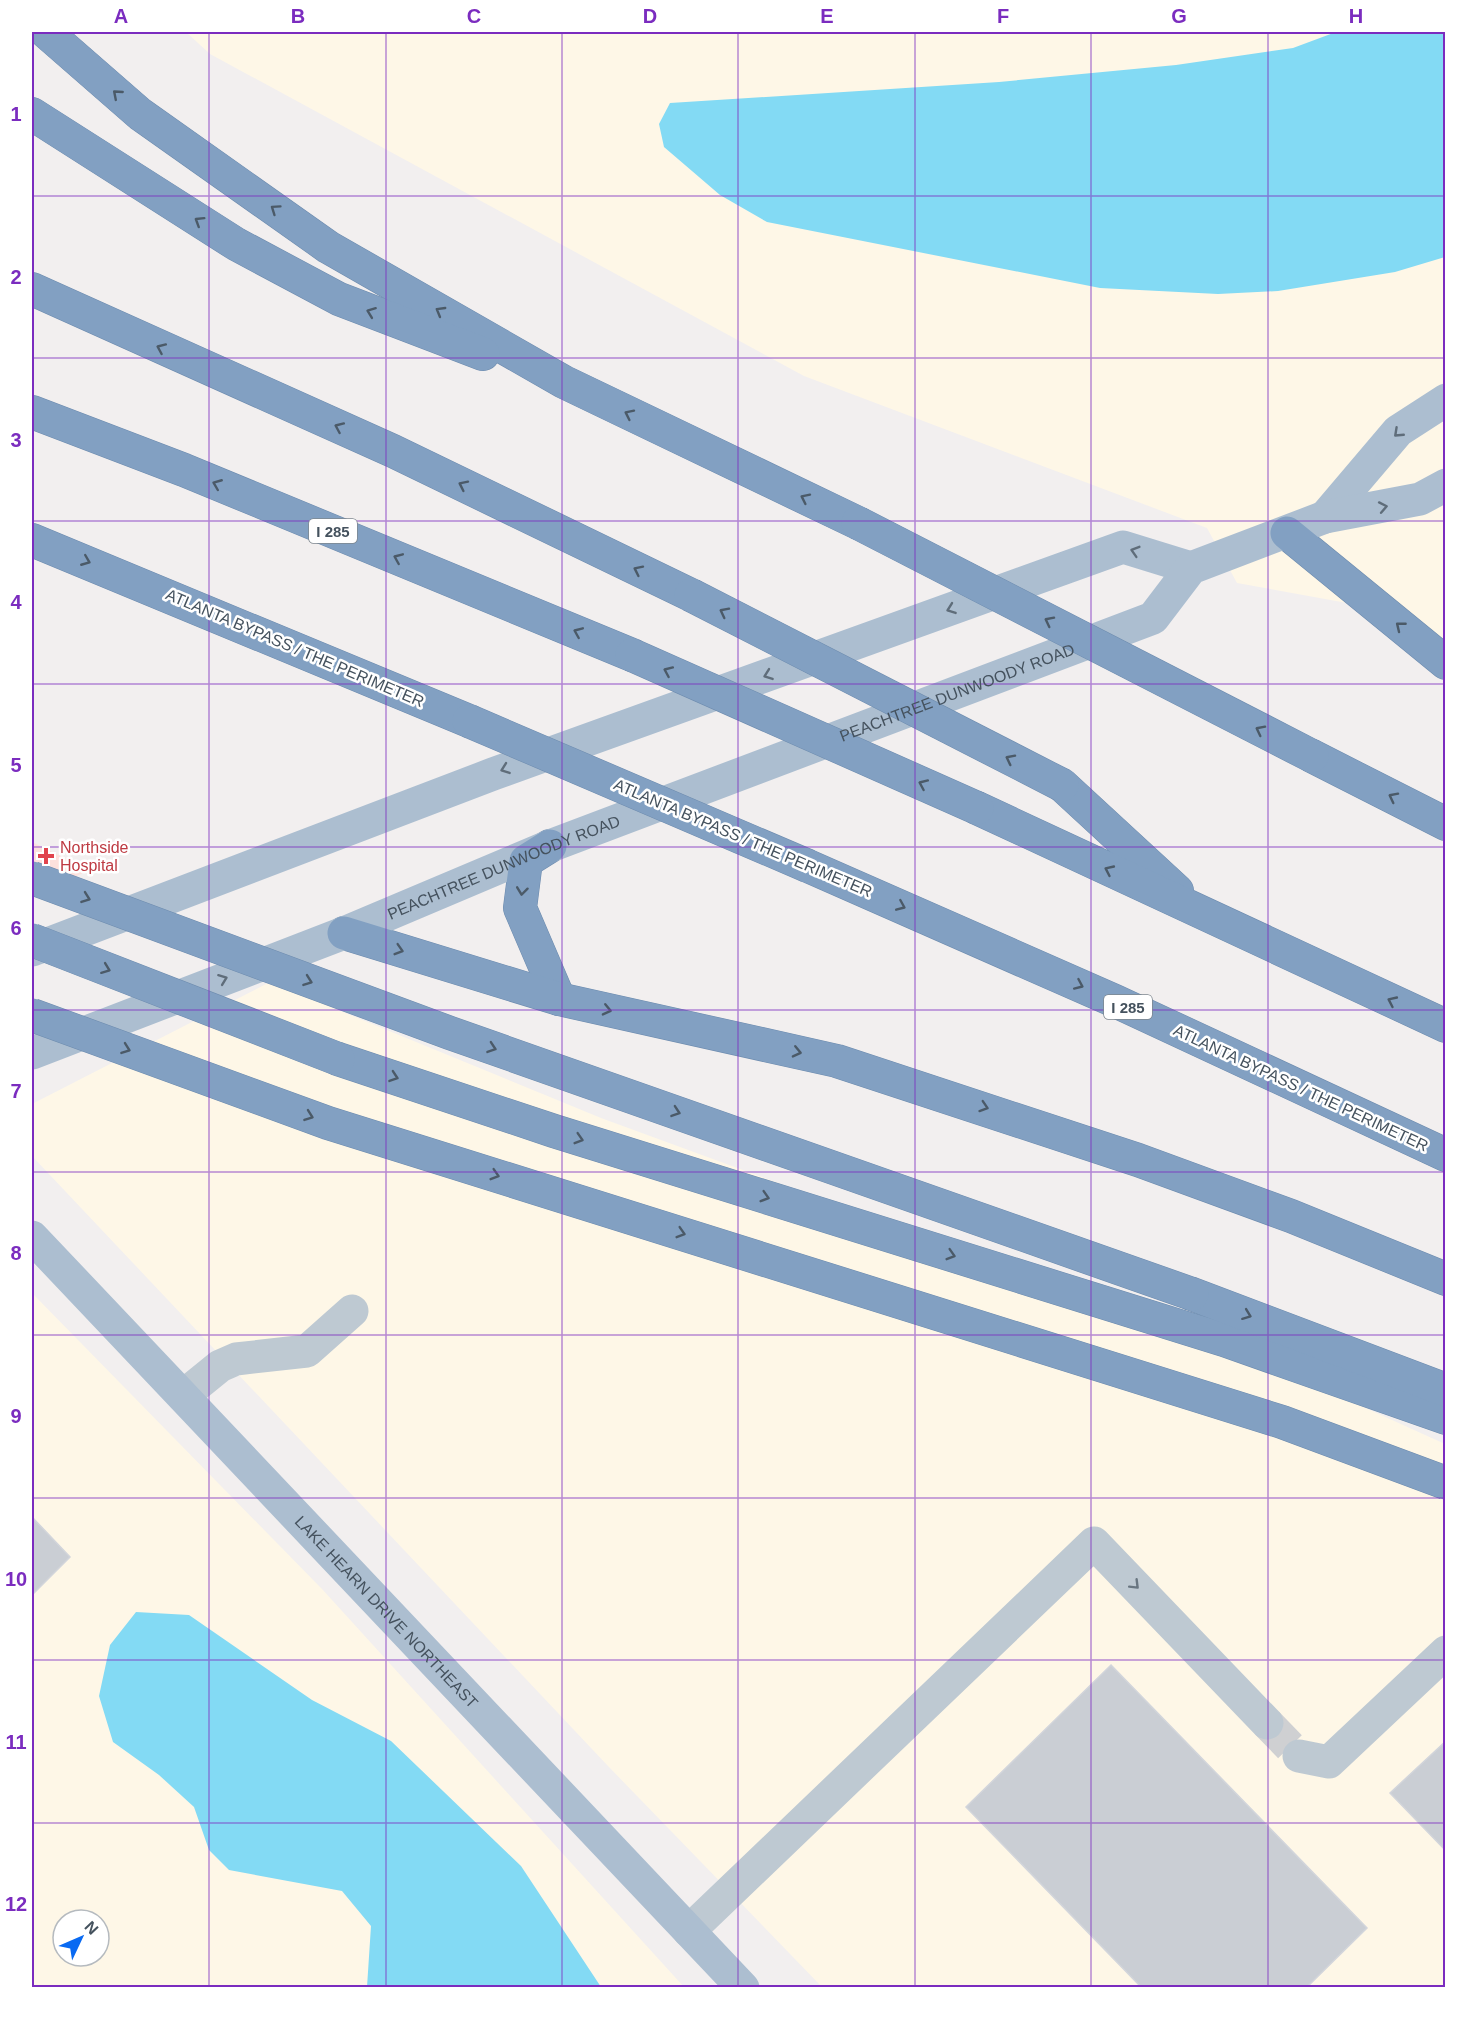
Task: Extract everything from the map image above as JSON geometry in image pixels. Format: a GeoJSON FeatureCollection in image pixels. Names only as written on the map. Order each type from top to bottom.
{"type":"FeatureCollection","features":[{"type":"Feature","properties":{"kind":"highway"},"geometry":{"type":"LineString","coordinates":[[46,32],[140,114],[328,247],[564,382],[858,523],[1446,824]]}},
{"type":"Feature","properties":{"kind":"highway"},"geometry":{"type":"LineString","coordinates":[[32,114],[236,244],[339,299],[564,382]]}},
{"type":"Feature","properties":{"kind":"highway"},"geometry":{"type":"LineString","coordinates":[[32,290],[393,451],[691,595],[1062,785],[1201,912]]}},
{"type":"Feature","properties":{"kind":"highway","name":"I 285"},"geometry":{"type":"LineString","coordinates":[[32,412],[205,479],[632,655],[977,808],[1446,1026]]}},
{"type":"Feature","properties":{"kind":"highway"},"geometry":{"type":"LineString","coordinates":[[1287,533],[1446,663]]}},
{"type":"Feature","properties":{"kind":"highway","name":"ATLANTA BYPASS / THE PERIMETER"},"geometry":{"type":"LineString","coordinates":[[32,540],[469,721],[808,866],[1105,997],[1446,1155]]}},
{"type":"Feature","properties":{"kind":"highway"},"geometry":{"type":"LineString","coordinates":[[550,846],[526,861],[520,908],[559,999]]}},
{"type":"Feature","properties":{"kind":"highway"},"geometry":{"type":"LineString","coordinates":[[32,878],[450,1034],[1192,1294],[1446,1390]]}},
{"type":"Feature","properties":{"kind":"highway"},"geometry":{"type":"LineString","coordinates":[[344,933],[559,999],[849,1064],[1138,1160],[1291,1216],[1446,1279]]}},
{"type":"Feature","properties":{"kind":"highway"},"geometry":{"type":"LineString","coordinates":[[32,940],[338,1059],[554,1131],[1224,1340],[1446,1418]]}},
{"type":"Feature","properties":{"kind":"highway"},"geometry":{"type":"LineString","coordinates":[[32,1015],[328,1123],[1282,1422],[1446,1483]]}},
{"type":"Feature","properties":{"kind":"main road"},"geometry":{"type":"LineString","coordinates":[[1325,517],[1398,431],[1446,400]]}},
{"type":"Feature","properties":{"kind":"main road"},"geometry":{"type":"LineString","coordinates":[[32,950],[493,774],[1123,547],[1191,568],[1325,517],[1420,500],[1446,485]]}},
{"type":"Feature","properties":{"kind":"main road","name":"PEACHTREE DUNWOODY ROAD"},"geometry":{"type":"LineString","coordinates":[[32,1053],[344,933],[550,846],[1153,618],[1191,568]]}},
{"type":"Feature","properties":{"kind":"main road","name":"LAKE HEARN DRIVE NORTHEAST"},"geometry":{"type":"LineString","coordinates":[[32,1237],[743,1988]]}},
{"type":"Feature","properties":{"kind":"lane"},"geometry":{"type":"LineString","coordinates":[[183,1396],[220,1366],[236,1359],[307,1351],[352,1311]]}},
{"type":"Feature","properties":{"kind":"lane"},"geometry":{"type":"LineString","coordinates":[[689,1931],[1094,1543],[1267,1723]]}},
{"type":"Feature","properties":{"kind":"lane"},"geometry":{"type":"LineString","coordinates":[[1314,1759],[1446,1652]]}},
{"type":"Feature","properties":{"kind":"shaded area"},"geometry":{"type":"Polygon","coordinates":[[[186,32],[1445,32],[1445,670],[1347,603],[1237,583],[1207,528],[804,376],[210,54],[186,32]]]}},
{"type":"Feature","properties":{"kind":"shaded area","name":"Northside Hospital"},"geometry":{"type":"Polygon","coordinates":[[[32,842],[89,870],[32,897],[32,842]]]}},
{"type":"Feature","properties":{"kind":"shaded area"},"geometry":{"type":"Polygon","coordinates":[[[270,982],[601,1118],[1246,1354],[1445,1444],[1445,1987],[822,1987],[608,1766],[32,1156],[32,1104],[270,982]]]}},
{"type":"Feature","properties":{"kind":"shaded area"},"geometry":{"type":"Polygon","coordinates":[[[32,1293],[322,1589],[684,1987],[32,1987],[32,1293]]]}},
{"type":"Feature","properties":{"kind":"water"},"geometry":{"type":"Polygon","coordinates":[[[1336,32],[1445,32],[1445,257],[1395,272],[1278,291],[1218,294],[1100,288],[767,222],[720,195],[664,147],[659,124],[670,103],[999,82],[1176,65],[1293,48],[1336,32]]]}},
{"type":"Feature","properties":{"kind":"water"},"geometry":{"type":"Polygon","coordinates":[[[136,1612],[189,1615],[312,1700],[391,1741],[521,1866],[601,1987],[367,1987],[371,1926],[342,1891],[229,1870],[209,1850],[194,1807],[159,1775],[113,1742],[99,1696],[110,1645],[136,1612]]]}},
{"type":"Feature","properties":{"kind":"building"},"geometry":{"type":"Polygon","coordinates":[[[32,1517],[70,1557],[32,1595],[32,1517]]]}},
{"type":"Feature","properties":{"kind":"building"},"geometry":{"type":"Polygon","coordinates":[[[1111,1665],[1367,1928],[1306,1988],[1142,1988],[966,1807],[1111,1665]]]}},
{"type":"Feature","properties":{"kind":"building"},"geometry":{"type":"Polygon","coordinates":[[[1446,1741],[1446,1851],[1390,1793],[1446,1741]]]}},
{"type":"Feature","properties":{"kind":"tunnel"},"geometry":{"type":"LineString","coordinates":[[1267,1723],[1299,1756]]}},
{"type":"Feature","properties":{"kind":"place","name":"Northside Hospital"},"geometry":{"type":"Point","coordinates":[46,856]}}]}
